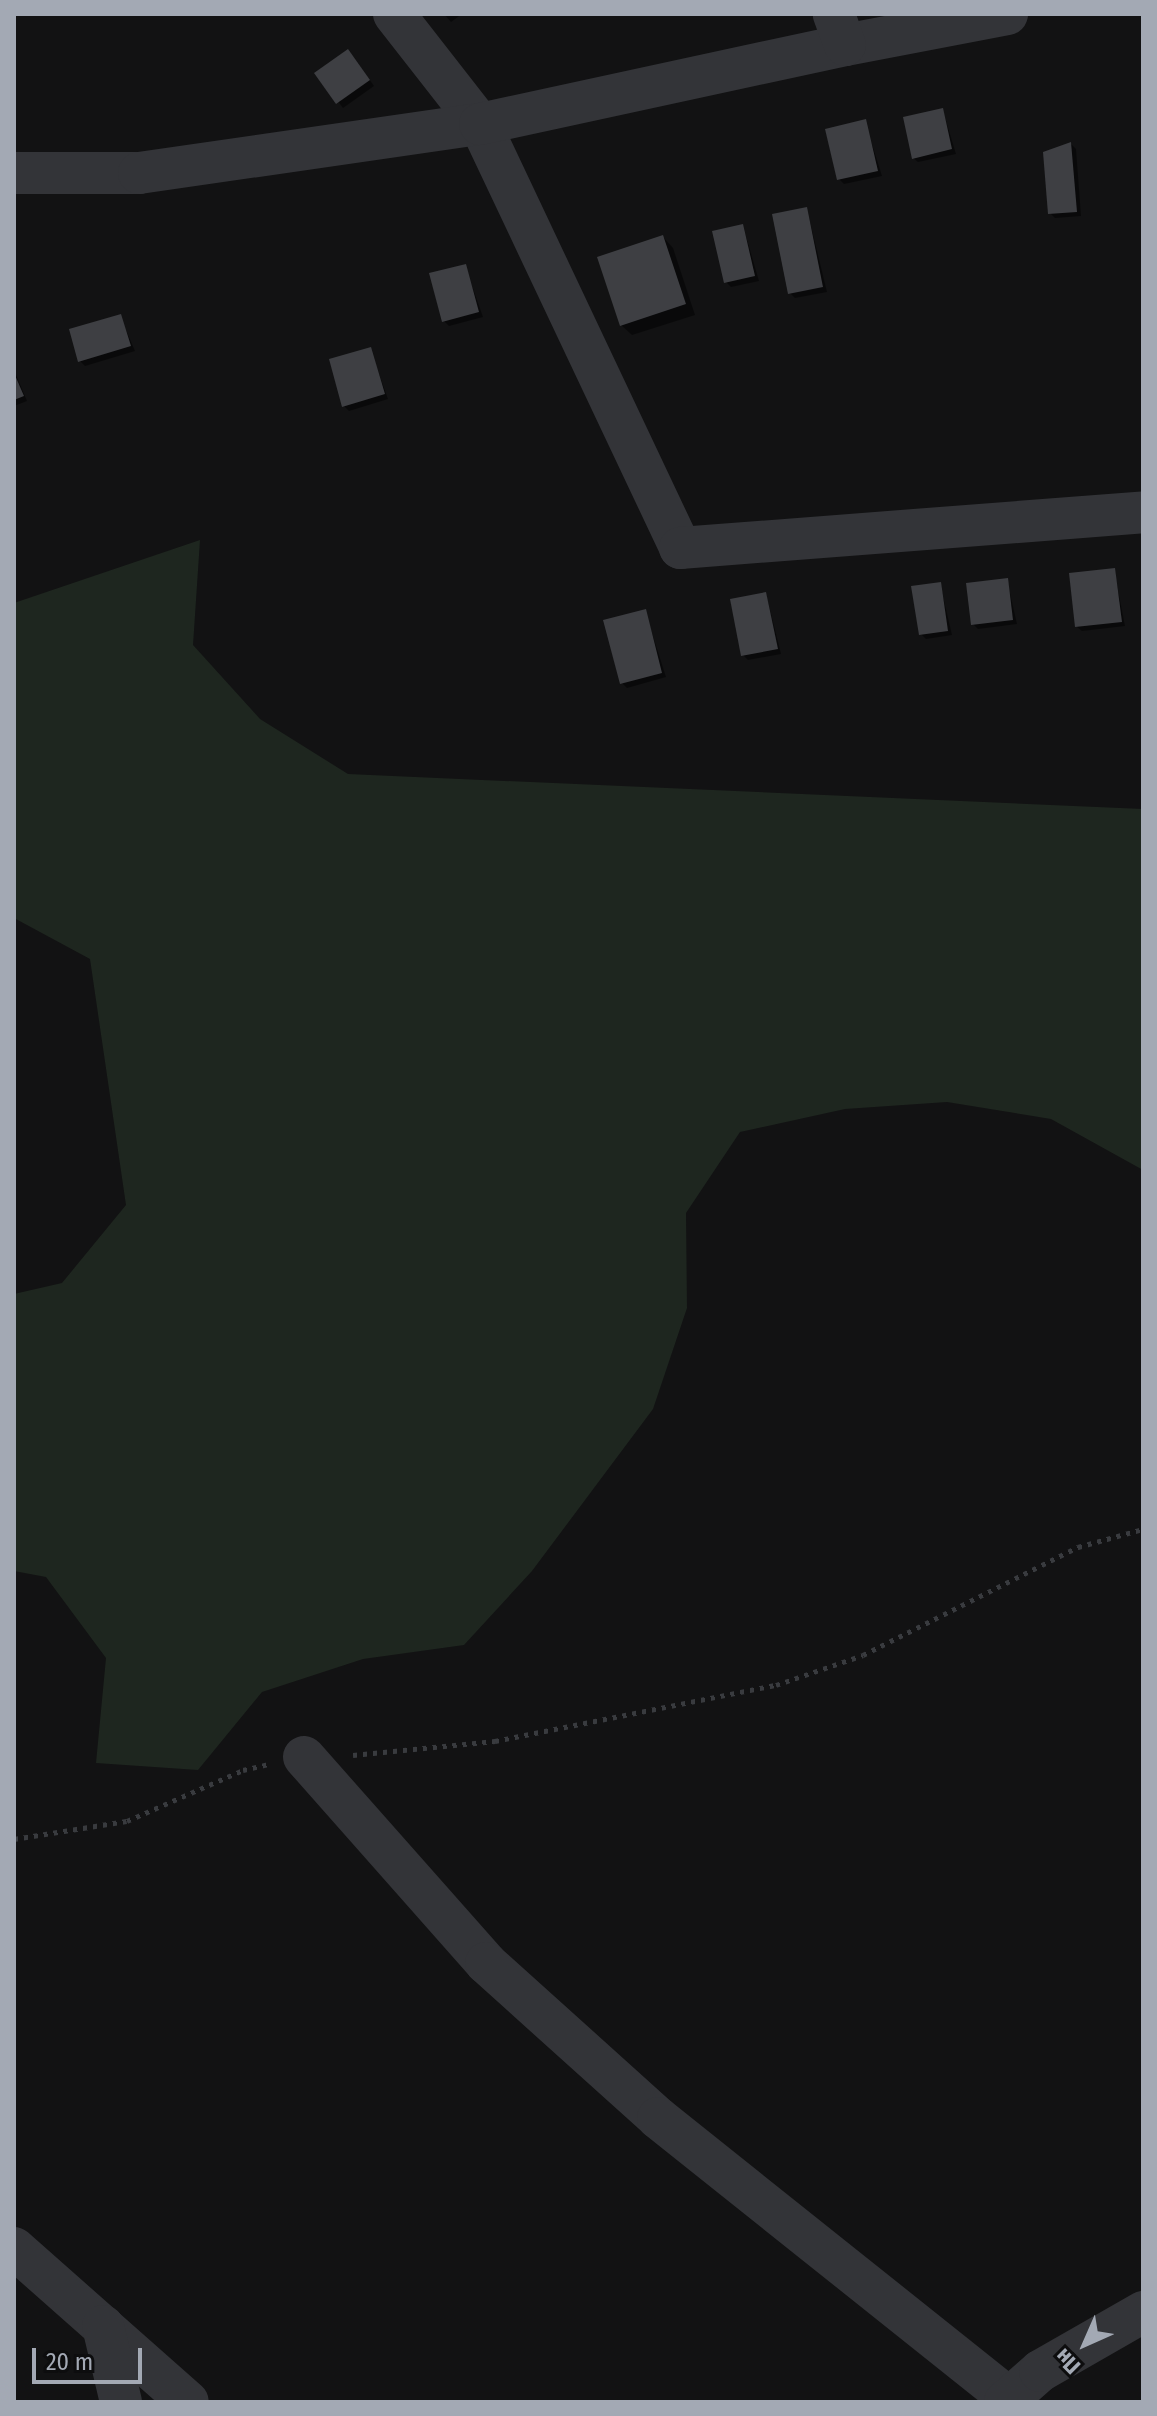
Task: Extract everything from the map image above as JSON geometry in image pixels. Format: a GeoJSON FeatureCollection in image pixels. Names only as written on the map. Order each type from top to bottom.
{"type":"FeatureCollection","features":[{"type":"Feature","properties":{"kind":"street"},"geometry":{"type":"LineString","coordinates":[[394,14],[480,124],[680,548],[1143,512]]}},
{"type":"Feature","properties":{"kind":"street"},"geometry":{"type":"LineString","coordinates":[[14,173],[139,173],[480,124],[840,30],[1007,14]]}},
{"type":"Feature","properties":{"kind":"street"},"geometry":{"type":"LineString","coordinates":[[304,1757],[486,1963],[658,2118],[1007,2400],[1040,2371],[1143,2312]]}},
{"type":"Feature","properties":{"kind":"street"},"geometry":{"type":"LineString","coordinates":[[14,2248],[188,2402]]}},
{"type":"Feature","properties":{"kind":"street"},"geometry":{"type":"LineString","coordinates":[[103,2326],[121,2402]]}},
{"type":"Feature","properties":{"kind":"path"},"geometry":{"type":"LineString","coordinates":[[14,1839],[127,1821],[243,1770],[304,1757],[391,1754],[495,1741],[776,1685],[863,1655],[1078,1547],[1143,1529]]}},
{"type":"Feature","properties":{"kind":"shaded area"},"geometry":{"type":"Polygon","coordinates":[[[200,540],[193,645],[260,719],[348,774],[1143,809],[1143,1170],[1051,1119],[947,1102],[845,1109],[740,1132],[686,1213],[687,1308],[653,1409],[532,1571],[464,1645],[363,1659],[262,1692],[198,1770],[96,1763],[106,1658],[46,1577],[14,1571],[14,1294],[62,1283],[126,1205],[90,959],[14,918],[14,603],[200,540]]]}},
{"type":"Feature","properties":{"kind":"building"},"geometry":{"type":"Polygon","coordinates":[[[348,49],[370,80],[336,104],[314,73],[348,49]]]}},
{"type":"Feature","properties":{"kind":"building"},"geometry":{"type":"Polygon","coordinates":[[[943,108],[952,149],[912,159],[903,117],[943,108]]]}},
{"type":"Feature","properties":{"kind":"building"},"geometry":{"type":"Polygon","coordinates":[[[866,119],[878,171],[837,180],[825,129],[866,119]]]}},
{"type":"Feature","properties":{"kind":"building"},"geometry":{"type":"Polygon","coordinates":[[[1071,142],[1077,212],[1048,214],[1043,152],[1071,142]]]}},
{"type":"Feature","properties":{"kind":"building"},"geometry":{"type":"Polygon","coordinates":[[[807,207],[823,287],[788,294],[772,214],[807,207]]]}},
{"type":"Feature","properties":{"kind":"building"},"geometry":{"type":"Polygon","coordinates":[[[743,224],[755,276],[724,283],[712,231],[743,224]]]}},
{"type":"Feature","properties":{"kind":"building"},"geometry":{"type":"Polygon","coordinates":[[[663,235],[686,304],[620,326],[597,257],[663,235]]]}},
{"type":"Feature","properties":{"kind":"building"},"geometry":{"type":"Polygon","coordinates":[[[466,264],[479,312],[442,322],[429,273],[466,264]]]}},
{"type":"Feature","properties":{"kind":"building"},"geometry":{"type":"Polygon","coordinates":[[[121,314],[131,346],[78,362],[69,329],[121,314]]]}},
{"type":"Feature","properties":{"kind":"building"},"geometry":{"type":"Polygon","coordinates":[[[371,347],[385,394],[342,407],[329,359],[371,347]]]}},
{"type":"Feature","properties":{"kind":"building"},"geometry":{"type":"Polygon","coordinates":[[[14,373],[24,396],[14,400],[14,373]]]}},
{"type":"Feature","properties":{"kind":"building"},"geometry":{"type":"Polygon","coordinates":[[[1115,568],[1122,622],[1075,627],[1069,573],[1115,568]]]}},
{"type":"Feature","properties":{"kind":"building"},"geometry":{"type":"Polygon","coordinates":[[[1008,578],[1013,620],[971,625],[966,583],[1008,578]]]}},
{"type":"Feature","properties":{"kind":"building"},"geometry":{"type":"Polygon","coordinates":[[[941,582],[948,631],[919,635],[911,586],[941,582]]]}},
{"type":"Feature","properties":{"kind":"building"},"geometry":{"type":"Polygon","coordinates":[[[766,592],[778,649],[741,656],[730,599],[766,592]]]}},
{"type":"Feature","properties":{"kind":"building"},"geometry":{"type":"Polygon","coordinates":[[[646,609],[662,673],[620,684],[603,620],[646,609]]]}}]}
